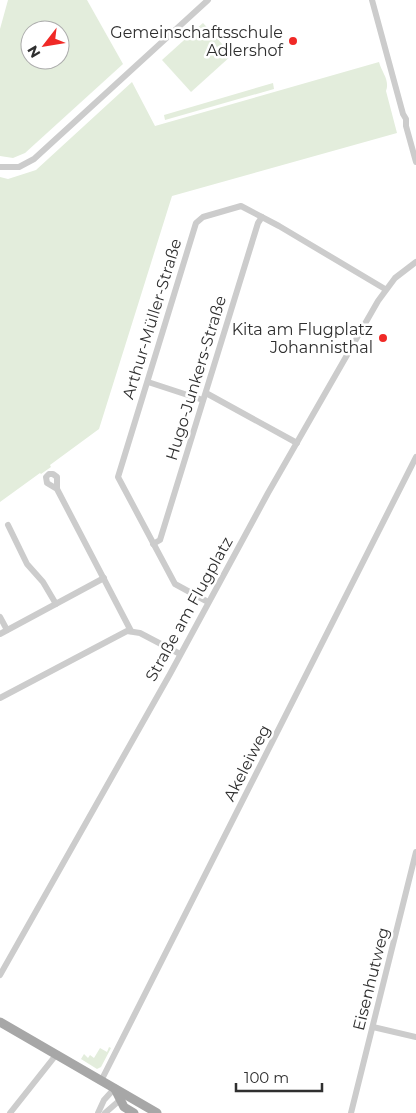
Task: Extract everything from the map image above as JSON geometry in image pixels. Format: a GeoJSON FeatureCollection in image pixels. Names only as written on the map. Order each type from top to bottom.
{"type":"FeatureCollection","features":[{"type":"Feature","properties":{"kind":"main road"},"geometry":{"type":"LineString","coordinates":[[1,1024],[157,1113]]}},
{"type":"Feature","properties":{"kind":"main road"},"geometry":{"type":"LineString","coordinates":[[114,1089],[124,1107],[134,1113]]}},
{"type":"Feature","properties":{"kind":"street"},"geometry":{"type":"LineString","coordinates":[[0,167],[19,167],[30,162],[208,0]]}},
{"type":"Feature","properties":{"kind":"street"},"geometry":{"type":"LineString","coordinates":[[372,0],[403,114],[402,120],[406,126],[416,162]]}},
{"type":"Feature","properties":{"kind":"street","name":"Arthur-Müller-Straße"},"geometry":{"type":"LineString","coordinates":[[208,602],[175,584],[118,477],[196,223],[203,217],[241,206],[385,289]]}},
{"type":"Feature","properties":{"kind":"street","name":"Hugo-Junkers-Straße"},"geometry":{"type":"LineString","coordinates":[[153,544],[160,540],[262,217]]}},
{"type":"Feature","properties":{"kind":"street","name":"Straße am Flugplatz"},"geometry":{"type":"LineString","coordinates":[[0,975],[296,443],[385,289],[395,278],[415,264]]}},
{"type":"Feature","properties":{"kind":"street"},"geometry":{"type":"LineString","coordinates":[[148,382],[204,396],[296,443]]}},
{"type":"Feature","properties":{"kind":"street","name":"Akeleiweg"},"geometry":{"type":"LineString","coordinates":[[101,1081],[416,457]]}},
{"type":"Feature","properties":{"kind":"street"},"geometry":{"type":"LineString","coordinates":[[57,489],[131,631]]}},
{"type":"Feature","properties":{"kind":"street"},"geometry":{"type":"LineString","coordinates":[[8,525],[28,564],[43,582],[56,604]]}},
{"type":"Feature","properties":{"kind":"street"},"geometry":{"type":"LineString","coordinates":[[0,634],[104,578]]}},
{"type":"Feature","properties":{"kind":"street"},"geometry":{"type":"LineString","coordinates":[[0,617],[7,630]]}},
{"type":"Feature","properties":{"kind":"street"},"geometry":{"type":"LineString","coordinates":[[0,698],[131,631],[140,632],[180,654]]}},
{"type":"Feature","properties":{"kind":"street","name":"Eisenhutweg"},"geometry":{"type":"LineString","coordinates":[[351,1113],[416,852]]}},
{"type":"Feature","properties":{"kind":"street"},"geometry":{"type":"LineString","coordinates":[[373,1027],[416,1037]]}},
{"type":"Feature","properties":{"kind":"street"},"geometry":{"type":"LineString","coordinates":[[10,1113],[56,1055]]}},
{"type":"Feature","properties":{"kind":"street"},"geometry":{"type":"LineString","coordinates":[[98,1113],[104,1100],[114,1089]]}},
{"type":"Feature","properties":{"kind":"street"},"geometry":{"type":"LineString","coordinates":[[106,1113],[120,1100]]}},
{"type":"Feature","properties":{"kind":"green space"},"geometry":{"type":"Polygon","coordinates":[[[8,0],[87,0],[123,64],[25,153],[13,158],[0,156],[0,29],[8,0]]]}},
{"type":"Feature","properties":{"kind":"green space"},"geometry":{"type":"Polygon","coordinates":[[[203,23],[232,55],[191,92],[162,60],[203,23]]]}},
{"type":"Feature","properties":{"kind":"green space"},"geometry":{"type":"Polygon","coordinates":[[[379,62],[386,80],[386,91],[397,133],[172,196],[99,429],[50,465],[51,467],[0,502],[0,177],[8,179],[36,170],[132,82],[155,126],[379,62]]]}},
{"type":"Feature","properties":{"kind":"green space"},"geometry":{"type":"Polygon","coordinates":[[[273,83],[274,89],[165,120],[164,115],[273,83]]]}},
{"type":"Feature","properties":{"kind":"green space"},"geometry":{"type":"Polygon","coordinates":[[[109,1047],[111,1048],[101,1067],[97,1069],[81,1059],[84,1054],[88,1058],[90,1055],[94,1058],[100,1048],[107,1052],[109,1047]]]}},
{"type":"Feature","properties":{"kind":"place","name":"Gemeinschaftsschule Adlershof"},"geometry":{"type":"Point","coordinates":[293,41]}},
{"type":"Feature","properties":{"kind":"place","name":"Kita am Flugplatz Johannisthal"},"geometry":{"type":"Point","coordinates":[383,338]}}]}
